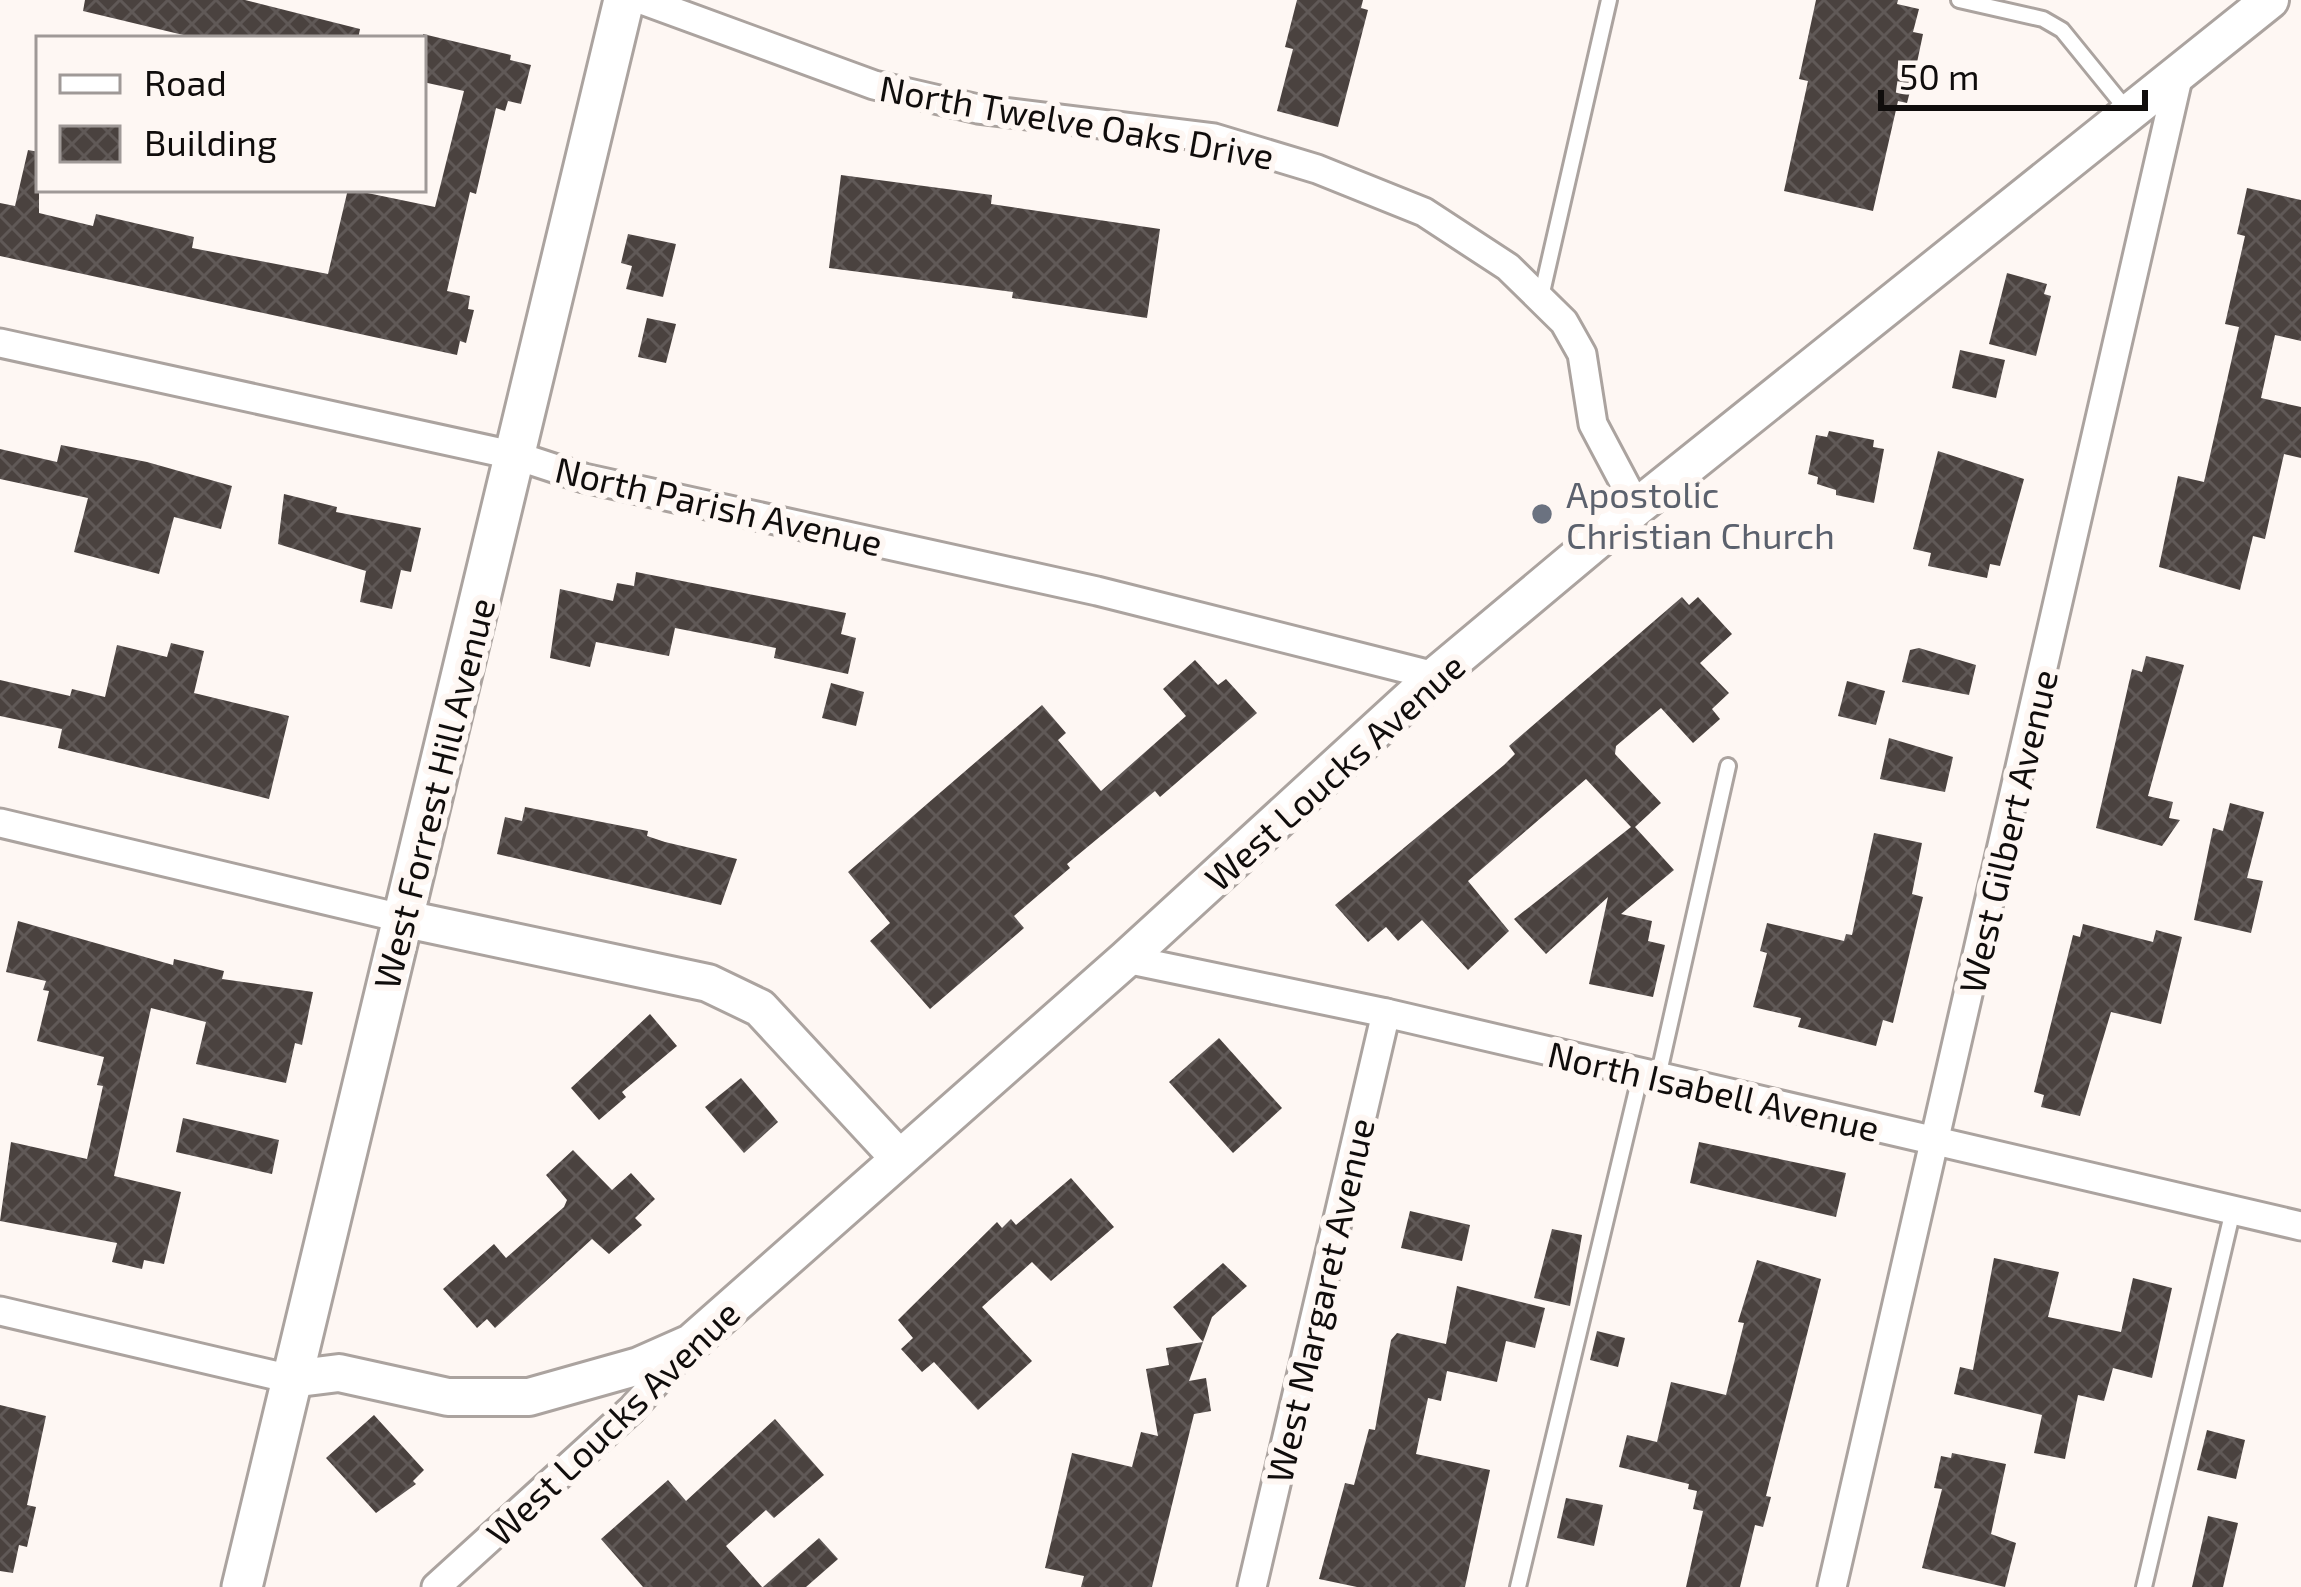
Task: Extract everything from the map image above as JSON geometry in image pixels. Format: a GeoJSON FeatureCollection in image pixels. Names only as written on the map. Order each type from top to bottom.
{"type":"FeatureCollection","features":[{"type":"Feature","properties":{"kind":"main road","name":"West Forrest Hill Avenue"},"geometry":{"type":"LineString","coordinates":[[242,1587],[623,0]]}},
{"type":"Feature","properties":{"kind":"street","name":"North Twelve Oaks Drive"},"geometry":{"type":"LineString","coordinates":[[642,0],[833,72],[922,98],[1030,116],[1157,129],[1282,157],[1424,212],[1508,267],[1564,322],[1582,354],[1593,424],[1637,507]]}},
{"type":"Feature","properties":{"kind":"street","name":"West Loucks Avenue"},"geometry":{"type":"LineString","coordinates":[[436,1587],[632,1409],[692,1343],[1126,959],[1435,676],[1637,507],[2270,0]]}},
{"type":"Feature","properties":{"kind":"street","name":"West Gilbert Avenue"},"geometry":{"type":"LineString","coordinates":[[1832,1587],[2180,74]]}},
{"type":"Feature","properties":{"kind":"street","name":"North Parish Avenue"},"geometry":{"type":"LineString","coordinates":[[0,343],[517,456],[584,478],[1096,591],[1435,676]]}},
{"type":"Feature","properties":{"kind":"street"},"geometry":{"type":"LineString","coordinates":[[0,823],[401,918],[708,983],[760,1008],[899,1158]]}},
{"type":"Feature","properties":{"kind":"street","name":"North Isabell Avenue"},"geometry":{"type":"LineString","coordinates":[[1126,959],[1386,1013],[2301,1226]]}},
{"type":"Feature","properties":{"kind":"street","name":"West Margaret Avenue"},"geometry":{"type":"LineString","coordinates":[[1252,1587],[1386,1013]]}},
{"type":"Feature","properties":{"kind":"street"},"geometry":{"type":"LineString","coordinates":[[0,1311],[291,1379],[339,1373],[448,1397],[529,1397],[639,1366],[692,1343]]}},
{"type":"Feature","properties":{"kind":"lane"},"geometry":{"type":"LineString","coordinates":[[1540,297],[1609,0]]}},
{"type":"Feature","properties":{"kind":"lane"},"geometry":{"type":"LineString","coordinates":[[1960,0],[2043,19],[2062,30],[2130,114]]}},
{"type":"Feature","properties":{"kind":"lane"},"geometry":{"type":"LineString","coordinates":[[1518,1587],[1728,766]]}},
{"type":"Feature","properties":{"kind":"lane"},"geometry":{"type":"LineString","coordinates":[[2144,1587],[2233,1210]]}},
{"type":"Feature","properties":{"kind":"building"},"geometry":{"type":"Polygon","coordinates":[[[85,0],[245,0],[360,29],[359,36],[187,36],[83,11],[85,0]]]}},
{"type":"Feature","properties":{"kind":"building"},"geometry":{"type":"Polygon","coordinates":[[[1297,0],[1363,0],[1361,8],[1368,10],[1338,127],[1277,111],[1293,49],[1285,47],[1297,0]]]}},
{"type":"Feature","properties":{"kind":"building"},"geometry":{"type":"Polygon","coordinates":[[[1816,0],[1898,0],[1897,4],[1919,9],[1913,32],[1923,34],[1915,72],[1907,103],[1898,101],[1873,211],[1784,191],[1808,81],[1799,79],[1816,0]]]}},
{"type":"Feature","properties":{"kind":"building"},"geometry":{"type":"Polygon","coordinates":[[[423,36],[511,55],[510,60],[531,65],[521,104],[508,101],[505,111],[496,108],[476,194],[470,192],[447,291],[470,296],[468,309],[474,310],[466,343],[460,341],[457,355],[0,256],[0,203],[15,206],[28,150],[36,151],[39,213],[93,226],[96,214],[194,237],[192,248],[328,274],[347,192],[435,207],[464,91],[426,83],[423,36]]]}},
{"type":"Feature","properties":{"kind":"building"},"geometry":{"type":"Polygon","coordinates":[[[841,175],[992,195],[991,204],[1160,229],[1147,318],[1012,298],[1013,292],[829,268],[841,175]]]}},
{"type":"Feature","properties":{"kind":"building"},"geometry":{"type":"Polygon","coordinates":[[[2247,188],[2301,200],[2301,341],[2275,335],[2261,398],[2301,407],[2301,458],[2284,454],[2265,539],[2253,536],[2240,590],[2159,567],[2178,476],[2204,482],[2239,327],[2225,324],[2245,236],[2237,234],[2247,188]]]}},
{"type":"Feature","properties":{"kind":"building"},"geometry":{"type":"Polygon","coordinates":[[[628,234],[676,244],[663,297],[626,289],[632,266],[621,263],[628,234]]]}},
{"type":"Feature","properties":{"kind":"building"},"geometry":{"type":"Polygon","coordinates":[[[2007,273],[2047,284],[2044,294],[2051,296],[2036,356],[1989,344],[2007,273]]]}},
{"type":"Feature","properties":{"kind":"building"},"geometry":{"type":"Polygon","coordinates":[[[647,318],[676,324],[666,363],[638,357],[647,318]]]}},
{"type":"Feature","properties":{"kind":"building"},"geometry":{"type":"Polygon","coordinates":[[[1960,350],[2005,360],[1996,398],[1952,388],[1960,350]]]}},
{"type":"Feature","properties":{"kind":"building"},"geometry":{"type":"Polygon","coordinates":[[[1829,431],[1874,440],[1873,447],[1884,449],[1874,503],[1836,495],[1836,490],[1817,484],[1818,477],[1808,474],[1816,435],[1827,437],[1829,431]]]}},
{"type":"Feature","properties":{"kind":"building"},"geometry":{"type":"Polygon","coordinates":[[[61,445],[232,486],[221,529],[174,517],[159,574],[74,552],[88,498],[0,479],[0,449],[57,462],[61,445]]]}},
{"type":"Feature","properties":{"kind":"building"},"geometry":{"type":"Polygon","coordinates":[[[1938,451],[2024,479],[2000,566],[1990,564],[1987,578],[1928,566],[1931,553],[1913,549],[1938,451]]]}},
{"type":"Feature","properties":{"kind":"building"},"geometry":{"type":"Polygon","coordinates":[[[284,494],[337,507],[336,512],[421,528],[411,572],[401,570],[392,609],[360,602],[366,571],[278,544],[284,494]]]}},
{"type":"Feature","properties":{"kind":"building"},"geometry":{"type":"Polygon","coordinates":[[[636,572],[846,613],[841,634],[856,638],[848,674],[774,658],[776,648],[675,628],[669,656],[596,642],[590,667],[550,658],[560,589],[613,601],[617,583],[634,586],[636,572]]]}},
{"type":"Feature","properties":{"kind":"building"},"geometry":{"type":"Polygon","coordinates":[[[1682,597],[1689,605],[1698,597],[1732,634],[1700,663],[1729,693],[1712,709],[1720,719],[1693,743],[1661,708],[1616,746],[1615,754],[1661,803],[1635,827],[1674,870],[1621,914],[1652,921],[1648,941],[1665,945],[1653,997],[1589,984],[1608,897],[1546,954],[1514,919],[1631,827],[1586,779],[1468,881],[1509,931],[1468,970],[1422,920],[1398,941],[1386,927],[1368,942],[1335,905],[1504,765],[1515,754],[1509,746],[1682,597]]]}},
{"type":"Feature","properties":{"kind":"building"},"geometry":{"type":"Polygon","coordinates":[[[171,643],[204,651],[194,693],[289,716],[269,799],[58,748],[62,729],[0,716],[0,680],[70,696],[72,689],[105,697],[117,645],[167,657],[171,643]]]}},
{"type":"Feature","properties":{"kind":"building"},"geometry":{"type":"Polygon","coordinates":[[[1919,648],[1976,665],[1969,695],[1902,682],[1910,650],[1919,648]]]}},
{"type":"Feature","properties":{"kind":"building"},"geometry":{"type":"Polygon","coordinates":[[[2146,656],[2184,665],[2148,796],[2173,802],[2169,818],[2180,820],[2162,846],[2096,828],[2132,669],[2142,672],[2146,656]]]}},
{"type":"Feature","properties":{"kind":"building"},"geometry":{"type":"Polygon","coordinates":[[[1195,660],[1218,685],[1226,679],[1257,713],[1160,797],[1155,791],[1067,864],[1070,868],[1014,916],[1024,928],[930,1009],[870,941],[890,923],[848,872],[1042,705],[1066,733],[1058,740],[1101,791],[1186,716],[1163,689],[1195,660]]]}},
{"type":"Feature","properties":{"kind":"building"},"geometry":{"type":"Polygon","coordinates":[[[1847,681],[1885,691],[1876,725],[1838,716],[1847,681]]]}},
{"type":"Feature","properties":{"kind":"building"},"geometry":{"type":"Polygon","coordinates":[[[831,683],[864,692],[856,726],[822,718],[831,683]]]}},
{"type":"Feature","properties":{"kind":"building"},"geometry":{"type":"Polygon","coordinates":[[[1889,738],[1953,757],[1945,792],[1880,779],[1889,738]]]}},
{"type":"Feature","properties":{"kind":"building"},"geometry":{"type":"Polygon","coordinates":[[[2230,803],[2264,812],[2247,878],[2263,881],[2251,933],[2194,920],[2213,828],[2223,831],[2230,803]]]}},
{"type":"Feature","properties":{"kind":"building"},"geometry":{"type":"Polygon","coordinates":[[[525,807],[648,831],[647,836],[665,842],[737,859],[721,905],[497,854],[505,817],[522,821],[525,807]]]}},
{"type":"Feature","properties":{"kind":"building"},"geometry":{"type":"Polygon","coordinates":[[[1874,833],[1922,843],[1912,894],[1923,897],[1893,1023],[1883,1020],[1876,1046],[1798,1027],[1801,1018],[1753,1007],[1767,953],[1760,951],[1767,923],[1844,941],[1846,934],[1852,935],[1874,833]]]}},
{"type":"Feature","properties":{"kind":"building"},"geometry":{"type":"Polygon","coordinates":[[[18,921],[173,965],[174,959],[224,971],[222,979],[313,992],[302,1045],[295,1043],[286,1083],[196,1064],[206,1022],[151,1008],[114,1176],[181,1192],[164,1264],[144,1260],[142,1269],[112,1262],[117,1243],[0,1221],[11,1142],[87,1159],[103,1086],[97,1085],[104,1057],[37,1041],[49,991],[43,990],[46,981],[6,972],[18,921]]]}},
{"type":"Feature","properties":{"kind":"building"},"geometry":{"type":"Polygon","coordinates":[[[2083,924],[2153,942],[2156,930],[2182,937],[2161,1024],[2111,1012],[2080,1116],[2041,1107],[2044,1095],[2034,1092],[2073,935],[2080,937],[2083,924]]]}},
{"type":"Feature","properties":{"kind":"building"},"geometry":{"type":"Polygon","coordinates":[[[650,1014],[677,1046],[622,1092],[626,1097],[599,1120],[571,1088],[650,1014]]]}},
{"type":"Feature","properties":{"kind":"building"},"geometry":{"type":"Polygon","coordinates":[[[1219,1038],[1282,1108],[1233,1153],[1169,1082],[1219,1038]]]}},
{"type":"Feature","properties":{"kind":"building"},"geometry":{"type":"Polygon","coordinates":[[[741,1078],[778,1122],[744,1153],[705,1107],[741,1078]]]}},
{"type":"Feature","properties":{"kind":"building"},"geometry":{"type":"Polygon","coordinates":[[[183,1118],[279,1140],[272,1174],[176,1152],[183,1118]]]}},
{"type":"Feature","properties":{"kind":"building"},"geometry":{"type":"Polygon","coordinates":[[[1699,1142],[1846,1173],[1836,1217],[1690,1183],[1699,1142]]]}},
{"type":"Feature","properties":{"kind":"building"},"geometry":{"type":"Polygon","coordinates":[[[573,1150],[612,1190],[631,1173],[655,1199],[635,1218],[642,1225],[609,1254],[592,1239],[495,1328],[487,1319],[477,1328],[443,1289],[494,1244],[506,1258],[564,1207],[567,1200],[546,1175],[573,1150]]]}},
{"type":"Feature","properties":{"kind":"building"},"geometry":{"type":"Polygon","coordinates":[[[1071,1178],[1114,1227],[1051,1281],[1032,1262],[982,1307],[1032,1361],[978,1410],[934,1362],[922,1372],[901,1349],[913,1338],[898,1320],[997,1222],[1002,1228],[1011,1219],[1016,1225],[1071,1178]]]}},
{"type":"Feature","properties":{"kind":"building"},"geometry":{"type":"Polygon","coordinates":[[[1410,1211],[1470,1225],[1462,1261],[1401,1248],[1410,1211]]]}},
{"type":"Feature","properties":{"kind":"building"},"geometry":{"type":"Polygon","coordinates":[[[1552,1229],[1582,1235],[1570,1306],[1534,1298],[1552,1229]]]}},
{"type":"Feature","properties":{"kind":"building"},"geometry":{"type":"Polygon","coordinates":[[[1994,1258],[2059,1272],[2048,1317],[2121,1332],[2133,1278],[2172,1288],[2152,1378],[2113,1368],[2104,1401],[2078,1395],[2065,1459],[2034,1453],[2042,1415],[1954,1394],[1960,1367],[1973,1370],[1994,1258]]]}},
{"type":"Feature","properties":{"kind":"building"},"geometry":{"type":"Polygon","coordinates":[[[1757,1260],[1821,1279],[1766,1496],[1771,1497],[1763,1527],[1755,1525],[1740,1587],[1686,1587],[1703,1511],[1693,1509],[1697,1491],[1688,1489],[1689,1484],[1619,1467],[1627,1435],[1657,1442],[1671,1382],[1726,1395],[1744,1323],[1738,1322],[1757,1260]]]}},
{"type":"Feature","properties":{"kind":"building"},"geometry":{"type":"Polygon","coordinates":[[[1223,1263],[1247,1286],[1212,1317],[1189,1381],[1206,1378],[1211,1411],[1194,1414],[1152,1587],[1081,1587],[1084,1576],[1045,1568],[1072,1453],[1132,1467],[1141,1432],[1158,1436],[1146,1369],[1169,1365],[1166,1348],[1203,1342],[1173,1307],[1223,1263]]]}},
{"type":"Feature","properties":{"kind":"building"},"geometry":{"type":"Polygon","coordinates":[[[1457,1286],[1545,1308],[1535,1348],[1506,1341],[1497,1382],[1447,1371],[1441,1401],[1428,1398],[1416,1454],[1490,1470],[1465,1587],[1357,1587],[1319,1579],[1345,1483],[1354,1485],[1369,1429],[1375,1430],[1391,1340],[1397,1333],[1446,1344],[1457,1286]]]}},
{"type":"Feature","properties":{"kind":"building"},"geometry":{"type":"Polygon","coordinates":[[[1597,1331],[1625,1338],[1618,1367],[1590,1360],[1597,1331]]]}},
{"type":"Feature","properties":{"kind":"building"},"geometry":{"type":"Polygon","coordinates":[[[0,1405],[46,1416],[27,1505],[36,1507],[27,1547],[19,1545],[13,1573],[0,1571],[0,1405]]]}},
{"type":"Feature","properties":{"kind":"building"},"geometry":{"type":"Polygon","coordinates":[[[374,1415],[424,1470],[413,1481],[416,1484],[376,1513],[326,1458],[374,1415]]]}},
{"type":"Feature","properties":{"kind":"building"},"geometry":{"type":"Polygon","coordinates":[[[775,1419],[824,1475],[774,1518],[766,1510],[726,1546],[762,1587],[643,1587],[601,1539],[668,1480],[686,1501],[775,1419]]]}},
{"type":"Feature","properties":{"kind":"building"},"geometry":{"type":"Polygon","coordinates":[[[2207,1430],[2245,1440],[2236,1479],[2197,1470],[2207,1430]]]}},
{"type":"Feature","properties":{"kind":"building"},"geometry":{"type":"Polygon","coordinates":[[[1952,1453],[2006,1464],[1991,1534],[2016,1543],[2005,1587],[1922,1568],[1942,1489],[1934,1488],[1941,1456],[1951,1458],[1952,1453]]]}},
{"type":"Feature","properties":{"kind":"building"},"geometry":{"type":"Polygon","coordinates":[[[1566,1498],[1603,1505],[1594,1546],[1557,1538],[1566,1498]]]}},
{"type":"Feature","properties":{"kind":"building"},"geometry":{"type":"Polygon","coordinates":[[[2208,1516],[2238,1523],[2223,1587],[2192,1587],[2208,1516]]]}},
{"type":"Feature","properties":{"kind":"building"},"geometry":{"type":"Polygon","coordinates":[[[819,1538],[838,1559],[806,1587],[763,1587],[819,1538]]]}},
{"type":"Feature","properties":{"kind":"place","name":"Apostolic Christian Church"},"geometry":{"type":"Point","coordinates":[1542,514]}}]}
